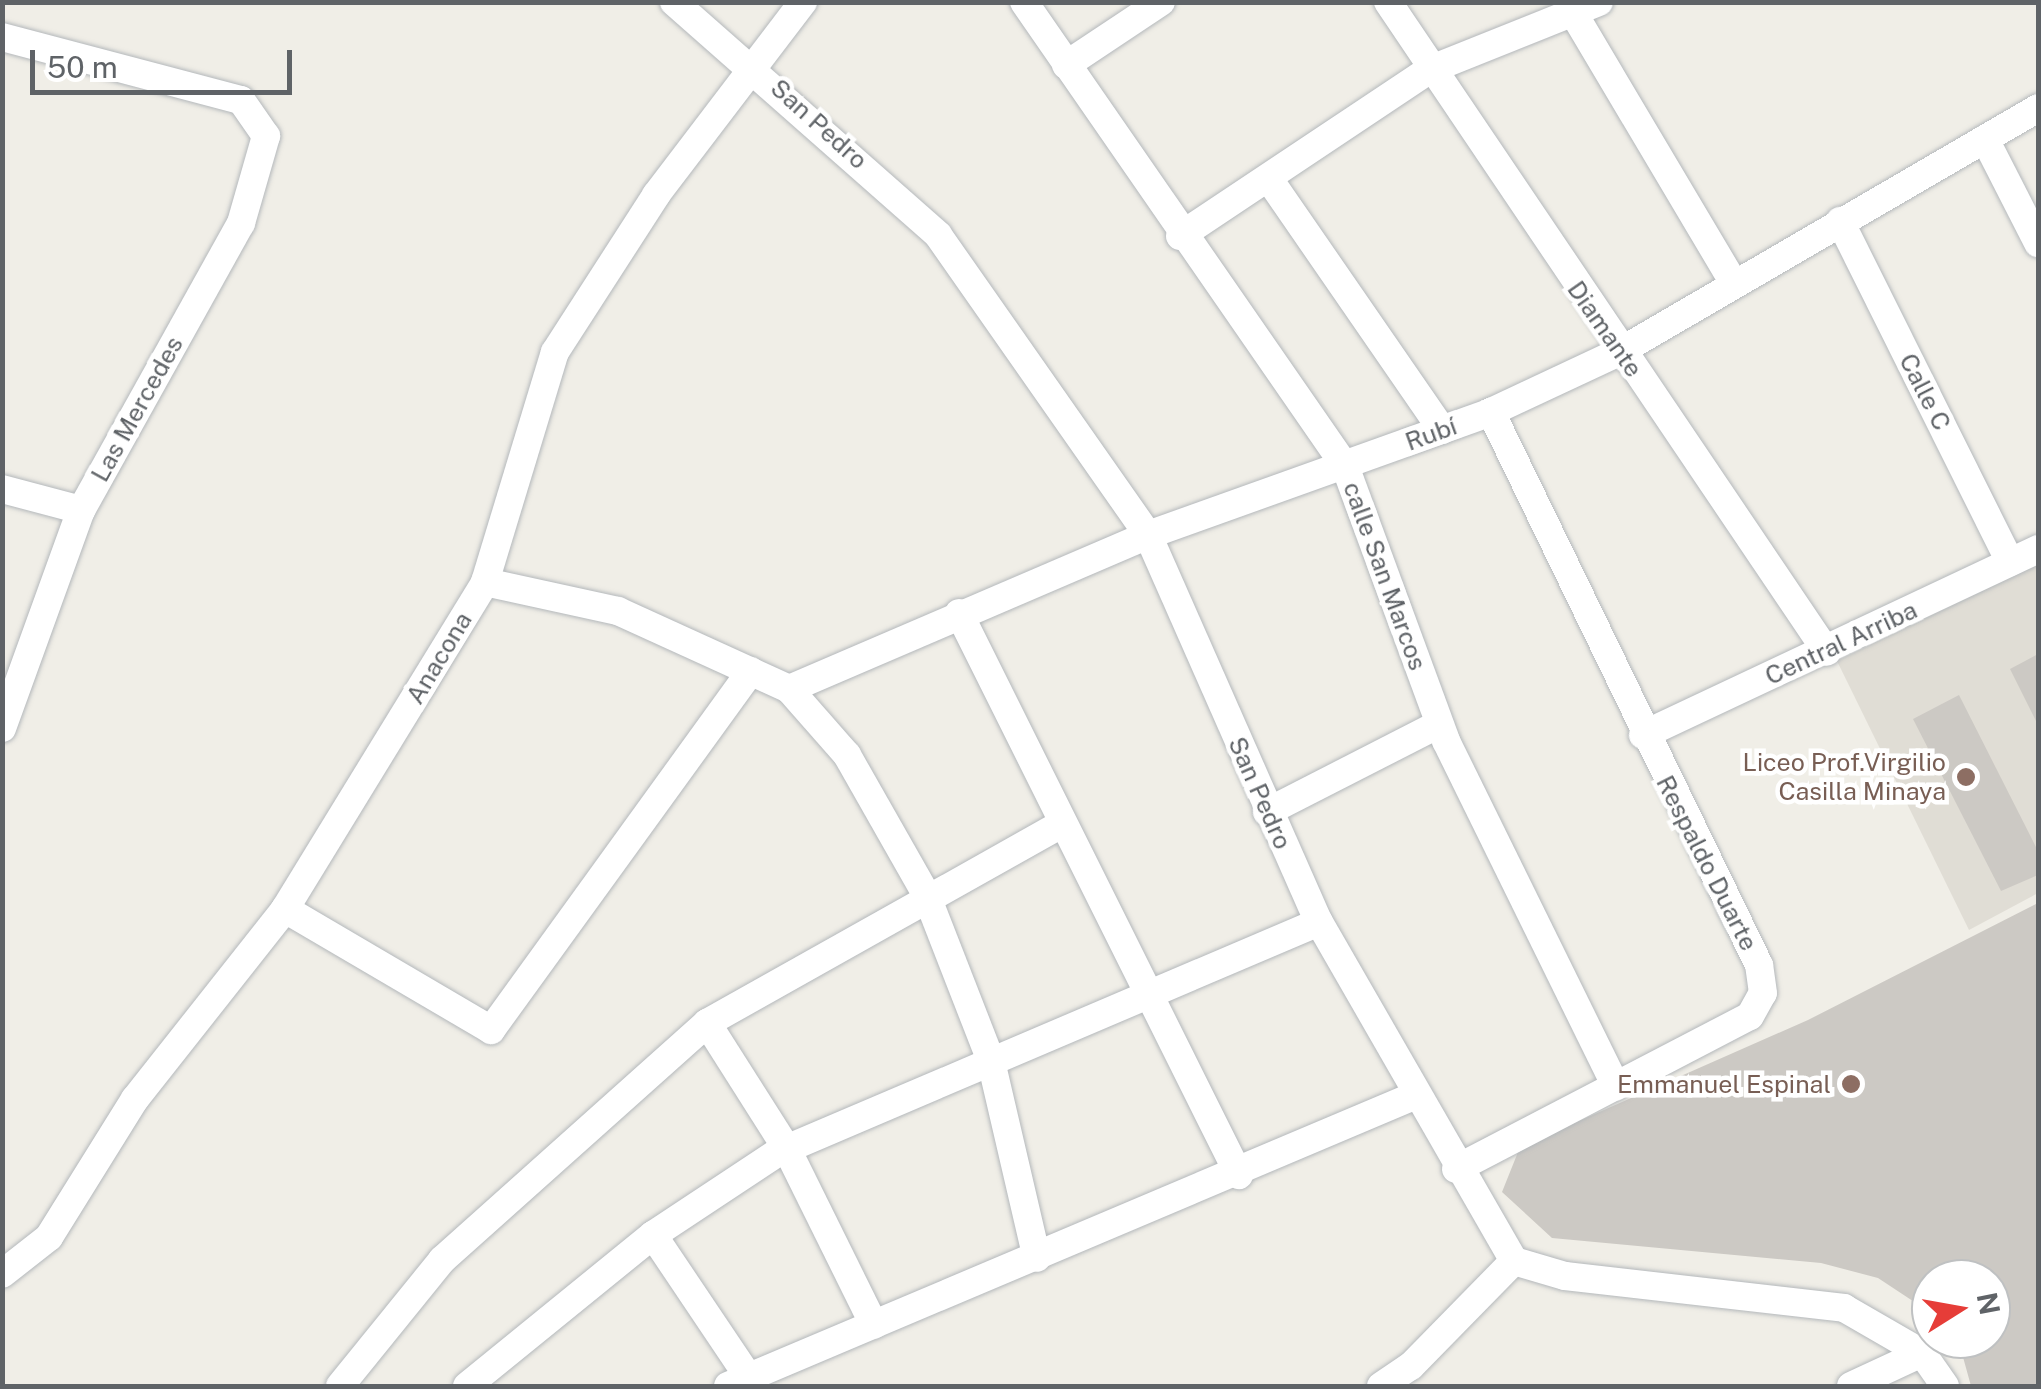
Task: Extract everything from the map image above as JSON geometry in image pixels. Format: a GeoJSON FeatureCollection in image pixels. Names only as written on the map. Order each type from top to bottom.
{"type":"FeatureCollection","features":[{"type":"Feature","properties":{"kind":"street","name":"San Pedro"},"geometry":{"type":"LineString","coordinates":[[674,2],[754,66],[938,235],[1148,535],[1318,922],[1456,1169],[1514,1261]]}},
{"type":"Feature","properties":{"kind":"street","name":"Anacona"},"geometry":{"type":"LineString","coordinates":[[2,1274],[49,1237],[135,1099],[286,908],[485,582],[556,352],[656,195],[803,2]]}},
{"type":"Feature","properties":{"kind":"street","name":"calle San Marcos"},"geometry":{"type":"LineString","coordinates":[[1024,2],[1180,236],[1345,466],[1440,724],[1616,1086]]}},
{"type":"Feature","properties":{"kind":"street"},"geometry":{"type":"LineString","coordinates":[[1066,65],[1161,2]]}},
{"type":"Feature","properties":{"kind":"street","name":"Diamante"},"geometry":{"type":"LineString","coordinates":[[1388,2],[1619,352],[1827,652]]}},
{"type":"Feature","properties":{"kind":"street"},"geometry":{"type":"LineString","coordinates":[[1180,236],[1430,70],[1587,8],[1734,283]]}},
{"type":"Feature","properties":{"kind":"street","name":"Las Mercedes"},"geometry":{"type":"LineString","coordinates":[[2,37],[241,100],[266,136],[241,223],[81,510],[2,728]]}},
{"type":"Feature","properties":{"kind":"street","name":"Rubí"},"geometry":{"type":"LineString","coordinates":[[789,689],[1148,535],[1491,412],[1619,352],[2038,108]]}},
{"type":"Feature","properties":{"kind":"street"},"geometry":{"type":"LineString","coordinates":[[1985,138],[2038,243]]}},
{"type":"Feature","properties":{"kind":"street"},"geometry":{"type":"LineString","coordinates":[[1269,178],[1442,430]]}},
{"type":"Feature","properties":{"kind":"street","name":"Calle C"},"geometry":{"type":"LineString","coordinates":[[1840,221],[2010,562]]}},
{"type":"Feature","properties":{"kind":"street","name":"Respaldo Duarte"},"geometry":{"type":"LineString","coordinates":[[1456,1169],[1750,1016],[1763,994],[1759,965],[1642,735],[1491,412]]}},
{"type":"Feature","properties":{"kind":"street"},"geometry":{"type":"LineString","coordinates":[[2,489],[81,510]]}},
{"type":"Feature","properties":{"kind":"street","name":"Central Arriba"},"geometry":{"type":"LineString","coordinates":[[1642,735],[1827,652],[2038,549]]}},
{"type":"Feature","properties":{"kind":"street"},"geometry":{"type":"LineString","coordinates":[[485,582],[618,611],[789,689],[847,755],[926,894],[991,1061],[1036,1258]]}},
{"type":"Feature","properties":{"kind":"street"},"geometry":{"type":"LineString","coordinates":[[959,613],[1062,824],[1151,991],[1239,1175]]}},
{"type":"Feature","properties":{"kind":"street"},"geometry":{"type":"LineString","coordinates":[[286,908],[490,1030],[751,671]]}},
{"type":"Feature","properties":{"kind":"street"},"geometry":{"type":"LineString","coordinates":[[1267,812],[1440,724]]}},
{"type":"Feature","properties":{"kind":"street"},"geometry":{"type":"LineString","coordinates":[[340,1386],[442,1260],[707,1023],[926,894],[1062,824]]}},
{"type":"Feature","properties":{"kind":"street"},"geometry":{"type":"LineString","coordinates":[[467,1386],[654,1235],[786,1149],[1318,922]]}},
{"type":"Feature","properties":{"kind":"street"},"geometry":{"type":"LineString","coordinates":[[707,1023],[786,1149],[874,1325]]}},
{"type":"Feature","properties":{"kind":"street"},"geometry":{"type":"LineString","coordinates":[[654,1235],[738,1382],[1239,1175],[1414,1096]]}},
{"type":"Feature","properties":{"kind":"street"},"geometry":{"type":"LineString","coordinates":[[1380,1386],[1411,1366],[1514,1261],[1565,1276],[1844,1308],[1911,1347]]}},
{"type":"Feature","properties":{"kind":"street"},"geometry":{"type":"LineString","coordinates":[[1851,1386],[1911,1358]]}},
{"type":"Feature","properties":{"kind":"street"},"geometry":{"type":"LineString","coordinates":[[1926,1359],[1945,1386]]}},
{"type":"Feature","properties":{"kind":"shaded area","name":"Liceo Prof.Virgilio Casilla Minaya"},"geometry":{"type":"Polygon","coordinates":[[[2038,564],[2038,893],[1969,930],[1837,661],[2038,564]]]}},
{"type":"Feature","properties":{"kind":"building"},"geometry":{"type":"Polygon","coordinates":[[[2038,654],[2038,725],[2010,669],[2038,654]]]}},
{"type":"Feature","properties":{"kind":"building"},"geometry":{"type":"Polygon","coordinates":[[[1959,695],[2038,851],[2038,875],[2001,891],[1913,719],[1959,695]]]}},
{"type":"Feature","properties":{"kind":"building","name":"Emmanuel Espinal"},"geometry":{"type":"Polygon","coordinates":[[[2038,903],[2038,1386],[1971,1386],[1964,1359],[2011,1359],[2011,1259],[1911,1259],[1911,1300],[1878,1278],[1821,1263],[1552,1238],[1502,1192],[1520,1147],[1808,1020],[2038,903]]]}},
{"type":"Feature","properties":{"kind":"place","name":"Liceo Prof.Virgilio Casilla Minaya"},"geometry":{"type":"Point","coordinates":[1966,777]}},
{"type":"Feature","properties":{"kind":"place","name":"Emmanuel Espinal"},"geometry":{"type":"Point","coordinates":[1851,1084]}}]}
